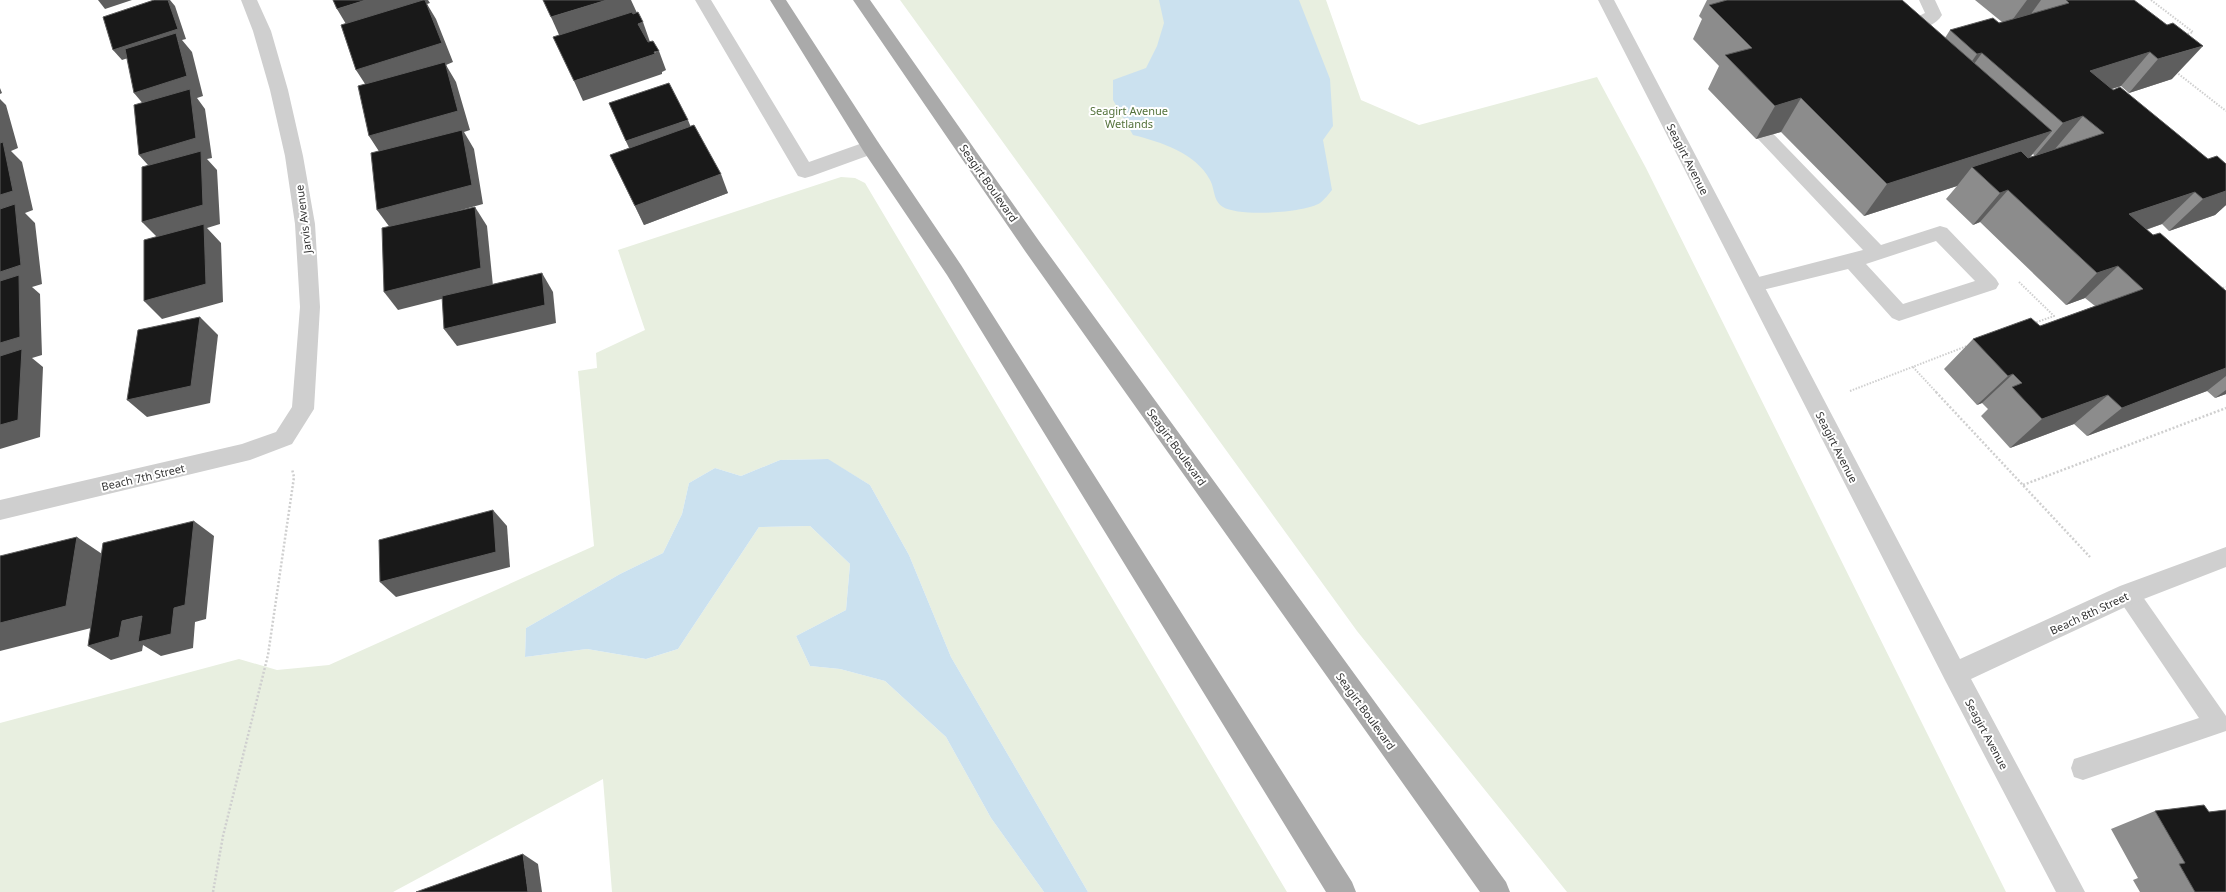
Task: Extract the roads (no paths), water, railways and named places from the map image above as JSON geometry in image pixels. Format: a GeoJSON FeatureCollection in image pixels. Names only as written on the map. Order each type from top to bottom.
{"type":"FeatureCollection","features":[{"type":"Feature","properties":{"kind":"main road"},"geometry":{"type":"LineString","coordinates":[[778,0],[871,147],[954,270],[1342,892]]}},
{"type":"Feature","properties":{"kind":"main road","name":"Seagirt Boulevard"},"geometry":{"type":"LineString","coordinates":[[861,0],[1032,246],[1496,892]]}},
{"type":"Feature","properties":{"kind":"street","name":"Jarvis Avenue"},"geometry":{"type":"LineString","coordinates":[[249,0],[262,31],[279,90],[294,156],[305,224],[310,307],[303,409],[284,438]]}},
{"type":"Feature","properties":{"kind":"street"},"geometry":{"type":"LineString","coordinates":[[703,0],[805,171],[871,147]]}},
{"type":"Feature","properties":{"kind":"street","name":"Seagirt Avenue"},"geometry":{"type":"LineString","coordinates":[[1606,0],[1955,674],[2071,892]]}},
{"type":"Feature","properties":{"kind":"street","name":"Beach 7th Street"},"geometry":{"type":"LineString","coordinates":[[0,510],[231,456],[284,438]]}},
{"type":"Feature","properties":{"kind":"street","name":"Beach 8th Street"},"geometry":{"type":"LineString","coordinates":[[1955,674],[2128,594],[2226,557]]}},
{"type":"Feature","properties":{"kind":"lane"},"geometry":{"type":"LineString","coordinates":[[1854,11],[1870,2],[1884,16],[1904,24],[1923,23],[1934,15],[1927,0]]}},
{"type":"Feature","properties":{"kind":"lane"},"geometry":{"type":"LineString","coordinates":[[1750,99],[1740,105],[1743,113],[1877,253]]}},
{"type":"Feature","properties":{"kind":"lane"},"geometry":{"type":"LineString","coordinates":[[1754,285],[1852,260],[1940,233],[1990,284],[1899,312],[1852,260]]}},
{"type":"Feature","properties":{"kind":"lane"},"geometry":{"type":"LineString","coordinates":[[2083,768],[2222,731],[2128,594]]}},
{"type":"Feature","properties":{"kind":"water"},"geometry":{"type":"Polygon","coordinates":[[[1159,0],[1299,0],[1330,79],[1333,126],[1323,140],[1332,190],[1325,199],[1312,206],[1286,211],[1257,213],[1231,210],[1223,207],[1217,202],[1212,183],[1204,171],[1187,156],[1166,145],[1133,135],[1113,100],[1113,80],[1146,68],[1157,46],[1164,23],[1159,0]]]}},
{"type":"Feature","properties":{"kind":"water"},"geometry":{"type":"Polygon","coordinates":[[[828,459],[870,485],[909,555],[951,657],[1088,892],[1044,892],[991,818],[946,737],[885,681],[840,669],[810,666],[796,636],[846,610],[850,564],[810,526],[759,527],[678,649],[646,659],[587,649],[525,657],[526,628],[620,574],[663,553],[682,514],[689,483],[715,468],[741,476],[780,460],[828,459]]]}},
{"type":"Feature","properties":{"kind":"park label","name":"Seagirt Avenue Wetlands"},"geometry":{"type":"Point","coordinates":[1129,116]}}]}
